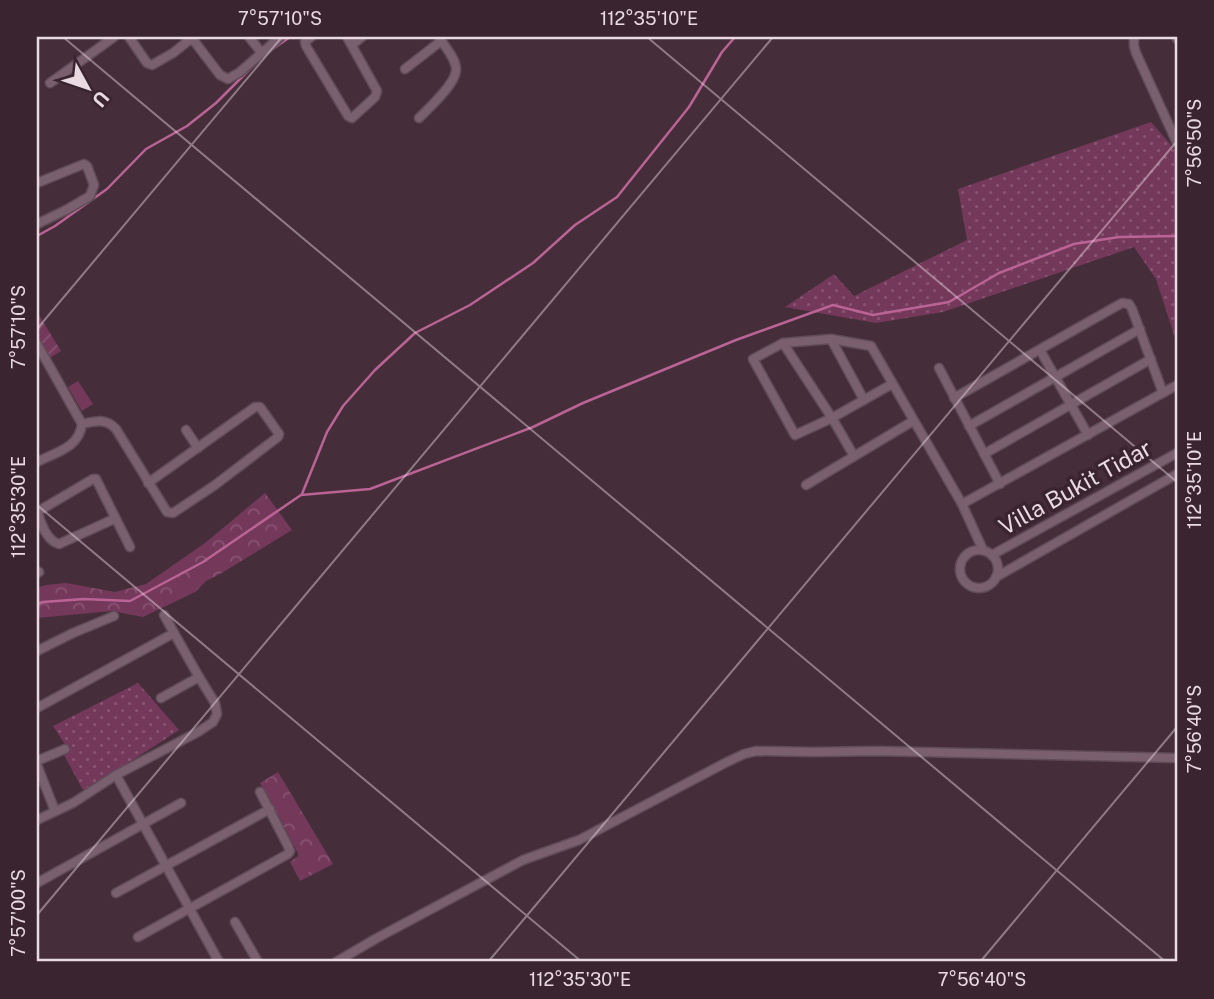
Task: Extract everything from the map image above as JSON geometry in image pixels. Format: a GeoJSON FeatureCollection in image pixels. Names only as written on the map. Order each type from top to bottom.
{"type":"FeatureCollection","features":[{"type":"Feature","properties":{"kind":"street"},"geometry":{"type":"LineString","coordinates":[[50,83],[114,37]]}},
{"type":"Feature","properties":{"kind":"street"},"geometry":{"type":"LineString","coordinates":[[129,37],[147,63],[152,65],[191,38],[220,75],[228,79],[280,37]]}},
{"type":"Feature","properties":{"kind":"street"},"geometry":{"type":"LineString","coordinates":[[249,37],[261,52]]}},
{"type":"Feature","properties":{"kind":"street"},"geometry":{"type":"LineString","coordinates":[[311,37],[305,42],[306,46],[348,116],[352,118],[375,97],[377,91],[347,37]]}},
{"type":"Feature","properties":{"kind":"street"},"geometry":{"type":"LineString","coordinates":[[352,45],[362,37]]}},
{"type":"Feature","properties":{"kind":"street"},"geometry":{"type":"LineString","coordinates":[[1134,37],[1136,53],[1175,133],[1177,143]]}},
{"type":"Feature","properties":{"kind":"street"},"geometry":{"type":"LineString","coordinates":[[404,69],[440,39],[456,65],[455,76],[450,85],[419,118]]}},
{"type":"Feature","properties":{"kind":"street"},"geometry":{"type":"LineString","coordinates":[[37,183],[84,164],[94,189],[90,196],[37,224]]}},
{"type":"Feature","properties":{"kind":"street"},"geometry":{"type":"LineString","coordinates":[[954,398],[1122,303],[1129,304],[1163,393]]}},
{"type":"Feature","properties":{"kind":"street"},"geometry":{"type":"LineString","coordinates":[[969,426],[1140,329]]}},
{"type":"Feature","properties":{"kind":"street"},"geometry":{"type":"LineString","coordinates":[[831,339],[864,400]]}},
{"type":"Feature","properties":{"kind":"street"},"geometry":{"type":"LineString","coordinates":[[892,384],[796,435],[753,359],[782,343],[831,339],[871,346],[962,504],[983,550]]}},
{"type":"Feature","properties":{"kind":"street"},"geometry":{"type":"LineString","coordinates":[[782,343],[854,456]]}},
{"type":"Feature","properties":{"kind":"street"},"geometry":{"type":"LineString","coordinates":[[37,344],[82,424],[73,444],[37,462]]}},
{"type":"Feature","properties":{"kind":"street"},"geometry":{"type":"LineString","coordinates":[[1040,350],[1088,435]]}},
{"type":"Feature","properties":{"kind":"street"},"geometry":{"type":"LineString","coordinates":[[984,454],[1151,359]]}},
{"type":"Feature","properties":{"kind":"street"},"geometry":{"type":"LineString","coordinates":[[939,368],[1000,484]]}},
{"type":"Feature","properties":{"kind":"street"},"geometry":{"type":"LineString","coordinates":[[962,504],[1177,385]]}},
{"type":"Feature","properties":{"kind":"street"},"geometry":{"type":"LineString","coordinates":[[82,424],[105,421],[112,425],[148,483],[167,512],[173,513],[215,485],[279,434],[258,406],[148,483]]}},
{"type":"Feature","properties":{"kind":"street"},"geometry":{"type":"LineString","coordinates":[[806,485],[913,421]]}},
{"type":"Feature","properties":{"kind":"street"},"geometry":{"type":"LineString","coordinates":[[186,430],[198,448]]}},
{"type":"Feature","properties":{"kind":"street","name":"Villa Bukit Tidar"},"geometry":{"type":"LineString","coordinates":[[992,555],[1177,453]]}},
{"type":"Feature","properties":{"kind":"street","name":"Villa Bukit Tidar"},"geometry":{"type":"LineString","coordinates":[[996,577],[998,565],[992,555],[983,550],[974,550],[964,557],[960,566],[962,578],[967,584],[978,588],[990,584],[996,577],[1177,474]]}},
{"type":"Feature","properties":{"kind":"street"},"geometry":{"type":"LineString","coordinates":[[114,519],[59,544],[39,526],[37,511],[94,479],[97,480],[130,547]]}},
{"type":"Feature","properties":{"kind":"street"},"geometry":{"type":"LineString","coordinates":[[37,820],[73,803],[116,775],[198,732],[213,722],[218,714],[215,703],[164,615]]}},
{"type":"Feature","properties":{"kind":"street"},"geometry":{"type":"LineString","coordinates":[[37,651],[114,616]]}},
{"type":"Feature","properties":{"kind":"street"},"geometry":{"type":"LineString","coordinates":[[37,708],[174,633]]}},
{"type":"Feature","properties":{"kind":"street"},"geometry":{"type":"LineString","coordinates":[[161,698],[200,677]]}},
{"type":"Feature","properties":{"kind":"street"},"geometry":{"type":"LineString","coordinates":[[55,811],[37,763],[65,749]]}},
{"type":"Feature","properties":{"kind":"street"},"geometry":{"type":"LineString","coordinates":[[336,962],[523,860],[579,840],[727,762],[756,751],[1177,758]]}},
{"type":"Feature","properties":{"kind":"street"},"geometry":{"type":"LineString","coordinates":[[116,775],[219,962]]}},
{"type":"Feature","properties":{"kind":"street"},"geometry":{"type":"LineString","coordinates":[[138,937],[288,854],[288,846],[260,792]]}},
{"type":"Feature","properties":{"kind":"street"},"geometry":{"type":"LineString","coordinates":[[37,883],[181,803]]}},
{"type":"Feature","properties":{"kind":"street"},"geometry":{"type":"LineString","coordinates":[[116,894],[270,809]]}},
{"type":"Feature","properties":{"kind":"street"},"geometry":{"type":"LineString","coordinates":[[235,922],[258,962]]}},
{"type":"Feature","properties":{"kind":"green space"},"geometry":{"type":"Polygon","coordinates":[[[1151,122],[1177,152],[1177,344],[1156,279],[1134,247],[943,312],[876,323],[785,307],[834,274],[854,296],[967,240],[958,189],[1151,122]]]}},
{"type":"Feature","properties":{"kind":"green space"},"geometry":{"type":"Polygon","coordinates":[[[37,312],[61,351],[48,359],[37,337],[37,312]]]}},
{"type":"Feature","properties":{"kind":"green space"},"geometry":{"type":"Polygon","coordinates":[[[78,381],[93,404],[82,411],[68,387],[78,381]]]}},
{"type":"Feature","properties":{"kind":"green space"},"geometry":{"type":"Polygon","coordinates":[[[265,493],[292,530],[206,581],[195,592],[143,617],[112,611],[37,618],[37,588],[66,583],[115,592],[146,584],[205,543],[265,493]]]}},
{"type":"Feature","properties":{"kind":"green space"},"geometry":{"type":"Polygon","coordinates":[[[138,683],[179,730],[83,790],[63,753],[68,749],[53,726],[138,683]]]}},
{"type":"Feature","properties":{"kind":"green space"},"geometry":{"type":"Polygon","coordinates":[[[278,772],[333,864],[300,881],[290,862],[298,853],[260,783],[278,772]]]}},
{"type":"Feature","properties":{"kind":"green space"},"geometry":{"type":"Polygon","coordinates":[[[314,854],[321,865],[300,877],[293,867],[314,854]]]}},
{"type":"Feature","properties":{"kind":"waterway"},"geometry":{"type":"LineString","coordinates":[[264,55],[290,37]]}},
{"type":"Feature","properties":{"kind":"waterway"},"geometry":{"type":"LineString","coordinates":[[302,494],[327,432],[343,406],[375,370],[415,333],[470,305],[533,263],[575,225],[617,197],[689,107],[722,52],[735,37]]}},
{"type":"Feature","properties":{"kind":"waterway"},"geometry":{"type":"LineString","coordinates":[[37,236],[107,189],[146,149],[187,126],[216,103],[254,65]]}},
{"type":"Feature","properties":{"kind":"waterway"},"geometry":{"type":"LineString","coordinates":[[37,604],[84,599],[130,601],[203,562],[301,495],[370,489],[533,427],[583,403],[736,340],[833,305],[873,315],[949,302],[999,273],[1074,244],[1119,237],[1177,236]]}}]}
